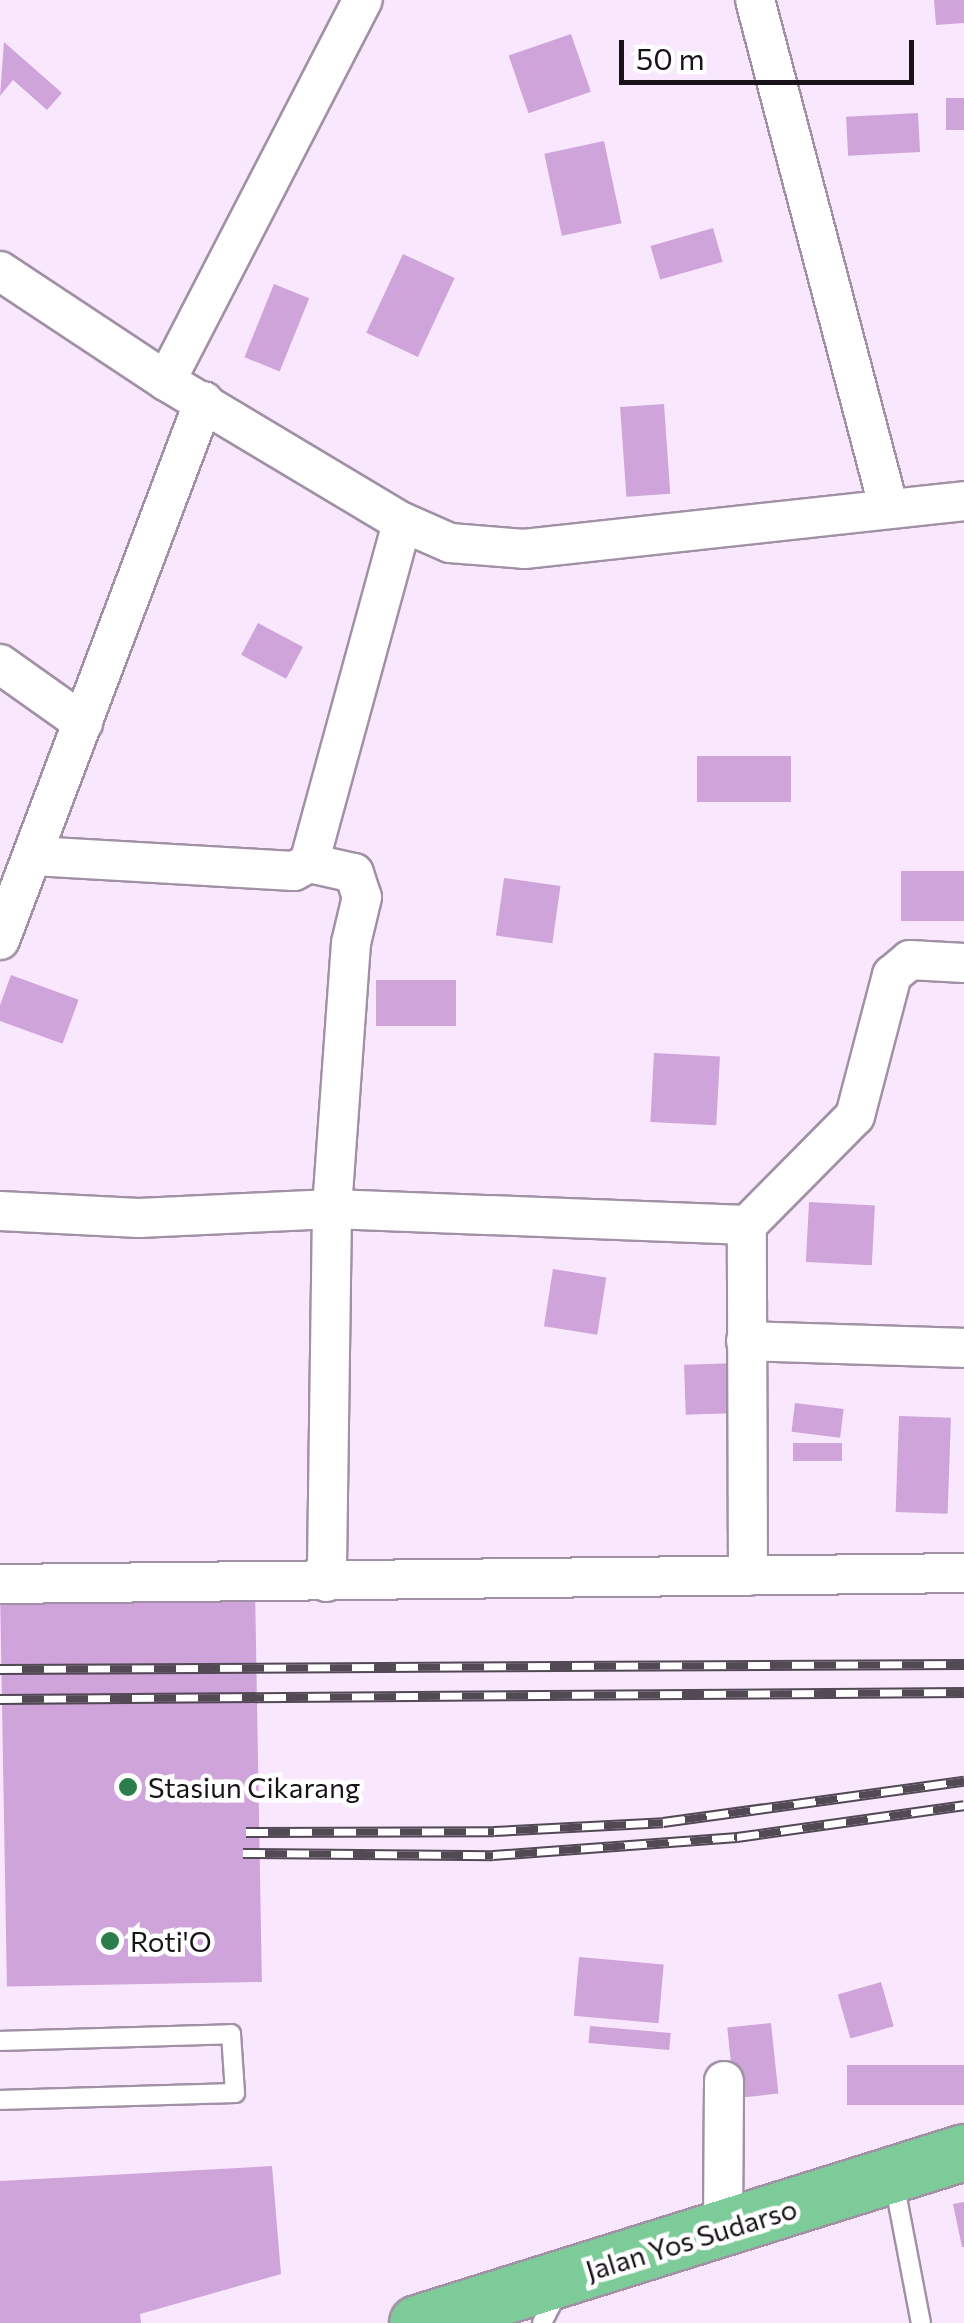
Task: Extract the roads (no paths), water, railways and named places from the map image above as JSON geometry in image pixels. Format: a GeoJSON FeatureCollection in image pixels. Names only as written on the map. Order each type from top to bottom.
{"type":"FeatureCollection","features":[{"type":"Feature","properties":{"kind":"highway","name":"Jalan Yos Sudarso"},"geometry":{"type":"LineString","coordinates":[[417,2323],[553,2301],[723,2228],[964,2152]]}},
{"type":"Feature","properties":{"kind":"street"},"geometry":{"type":"LineString","coordinates":[[166,381],[363,0]]}},
{"type":"Feature","properties":{"kind":"street"},"geometry":{"type":"LineString","coordinates":[[755,0],[889,510]]}},
{"type":"Feature","properties":{"kind":"street"},"geometry":{"type":"LineString","coordinates":[[0,271],[166,381],[204,400],[402,522],[450,543],[524,549],[964,501]]}},
{"type":"Feature","properties":{"kind":"street"},"geometry":{"type":"LineString","coordinates":[[0,940],[204,400]]}},
{"type":"Feature","properties":{"kind":"street"},"geometry":{"type":"LineString","coordinates":[[309,863],[402,522]]}},
{"type":"Feature","properties":{"kind":"street"},"geometry":{"type":"LineString","coordinates":[[0,664],[83,723]]}},
{"type":"Feature","properties":{"kind":"street"},"geometry":{"type":"LineString","coordinates":[[34,856],[294,870],[309,863],[354,873],[362,897],[351,942],[332,1209],[327,1582]]}},
{"type":"Feature","properties":{"kind":"street"},"geometry":{"type":"LineString","coordinates":[[748,1576],[748,1225],[855,1116],[892,975],[910,960],[964,963]]}},
{"type":"Feature","properties":{"kind":"street"},"geometry":{"type":"LineString","coordinates":[[0,1210],[139,1218],[332,1209],[748,1225]]}},
{"type":"Feature","properties":{"kind":"street"},"geometry":{"type":"LineString","coordinates":[[746,1341],[964,1348]]}},
{"type":"Feature","properties":{"kind":"street"},"geometry":{"type":"LineString","coordinates":[[0,1584],[964,1573]]}},
{"type":"Feature","properties":{"kind":"street"},"geometry":{"type":"LineString","coordinates":[[723,2228],[724,2081]]}},
{"type":"Feature","properties":{"kind":"lane"},"geometry":{"type":"LineString","coordinates":[[0,2041],[231,2034],[235,2093],[0,2100]]}},
{"type":"Feature","properties":{"kind":"lane"},"geometry":{"type":"LineString","coordinates":[[892,2176],[921,2323]]}},
{"type":"Feature","properties":{"kind":"railway"},"geometry":{"type":"LineString","coordinates":[[0,1669],[964,1664]]}},
{"type":"Feature","properties":{"kind":"railway"},"geometry":{"type":"LineString","coordinates":[[0,1699],[964,1692]]}},
{"type":"Feature","properties":{"kind":"railway"},"geometry":{"type":"LineString","coordinates":[[246,1832],[494,1831],[663,1822],[964,1781]]}},
{"type":"Feature","properties":{"kind":"railway"},"geometry":{"type":"LineString","coordinates":[[243,1853],[493,1855],[737,1837],[964,1805]]}},
{"type":"Feature","properties":{"kind":"place","name":"Stasiun Cikarang"},"geometry":{"type":"Point","coordinates":[128,1787]}},
{"type":"Feature","properties":{"kind":"place","name":"Roti'O"},"geometry":{"type":"Point","coordinates":[110,1941]}}]}
